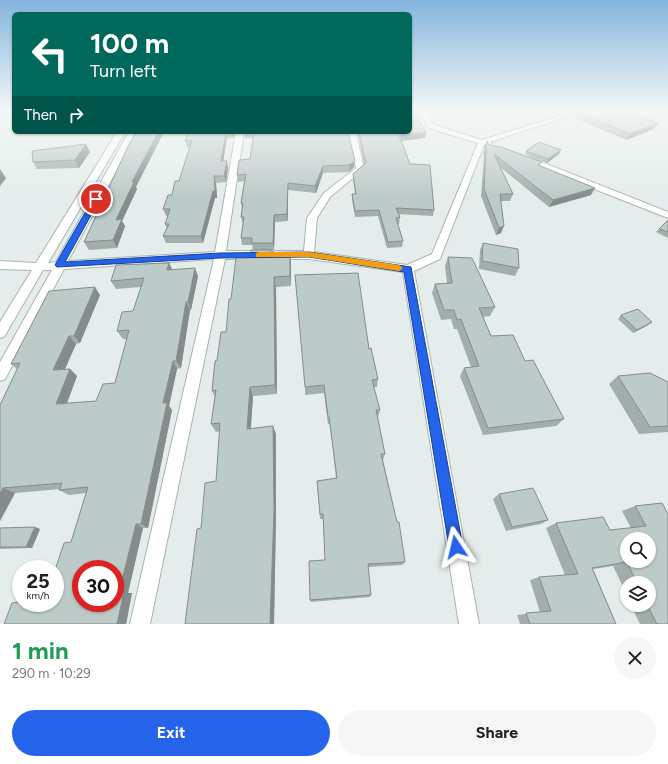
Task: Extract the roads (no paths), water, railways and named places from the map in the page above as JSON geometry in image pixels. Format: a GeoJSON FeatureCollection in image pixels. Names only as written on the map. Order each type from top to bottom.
{"type":"FeatureCollection","features":[{"type":"Feature","properties":{"kind":"street"},"geometry":{"type":"LineString","coordinates":[[0,332],[118,139]]}},
{"type":"Feature","properties":{"kind":"street"},"geometry":{"type":"LineString","coordinates":[[0,374],[129,139]]}},
{"type":"Feature","properties":{"kind":"street"},"geometry":{"type":"LineString","coordinates":[[140,624],[220,255],[239,139]]}},
{"type":"Feature","properties":{"kind":"street"},"geometry":{"type":"LineString","coordinates":[[309,255],[312,218],[327,195],[360,169],[354,139]]}},
{"type":"Feature","properties":{"kind":"street"},"geometry":{"type":"LineString","coordinates":[[473,139],[497,148]]}},
{"type":"Feature","properties":{"kind":"street"},"geometry":{"type":"LineString","coordinates":[[482,142],[491,139]]}},
{"type":"Feature","properties":{"kind":"street"},"geometry":{"type":"LineString","coordinates":[[0,265],[39,268],[59,265],[220,255],[309,255],[408,270],[436,256],[482,142]]}},
{"type":"Feature","properties":{"kind":"street"},"geometry":{"type":"LineString","coordinates":[[519,156],[668,215]]}},
{"type":"Feature","properties":{"kind":"street"},"geometry":{"type":"LineString","coordinates":[[408,270],[469,624]]}}]}
